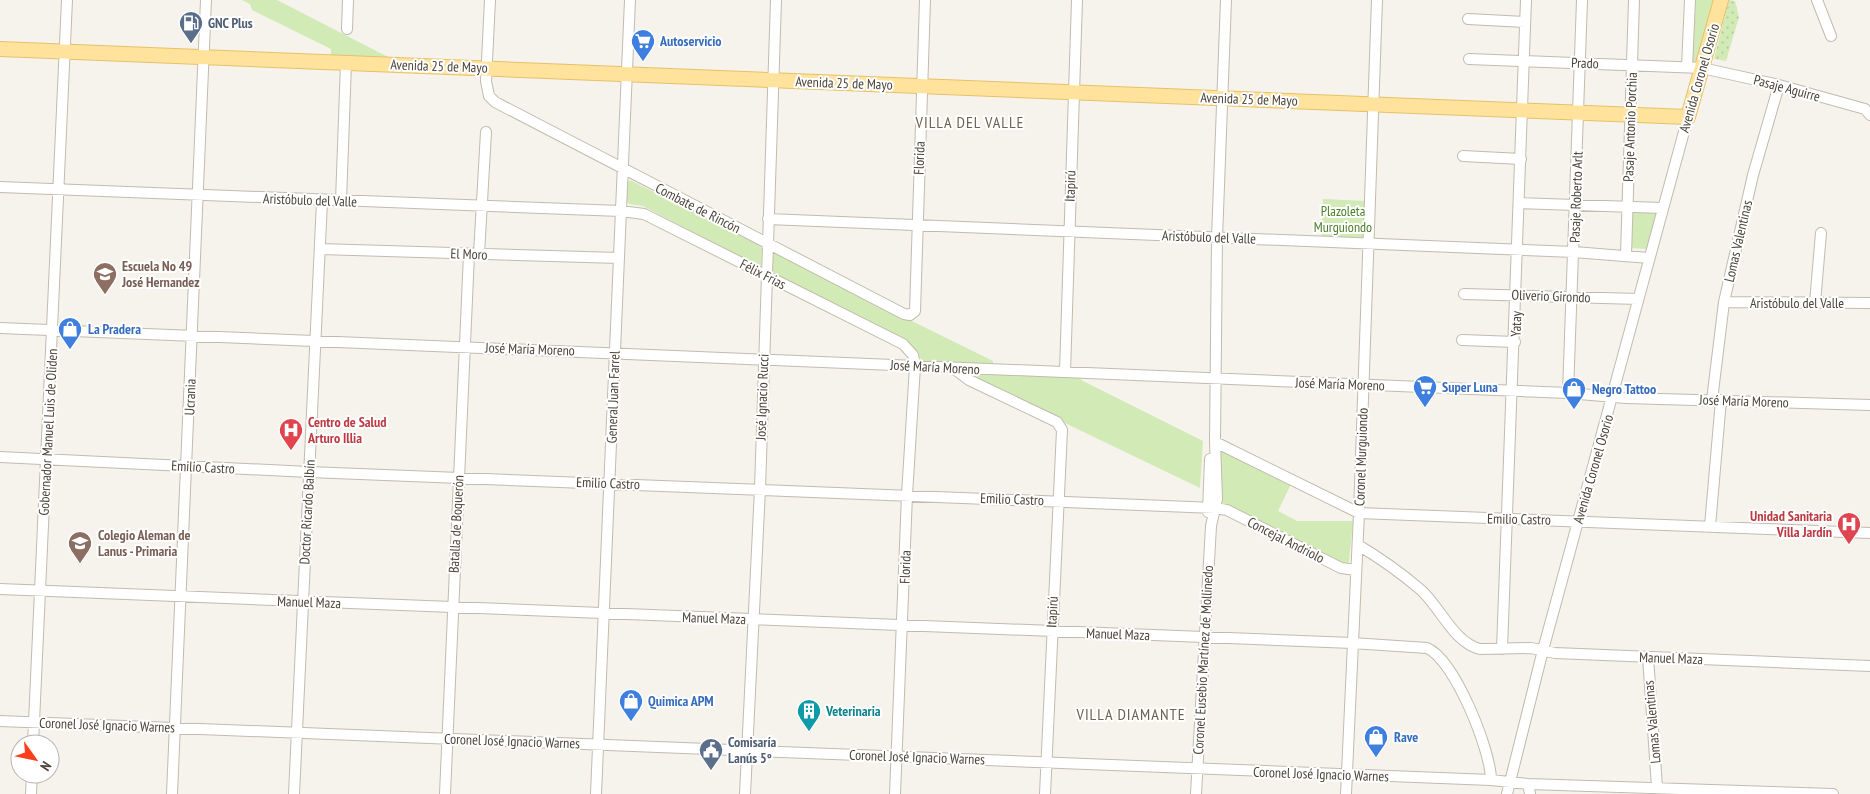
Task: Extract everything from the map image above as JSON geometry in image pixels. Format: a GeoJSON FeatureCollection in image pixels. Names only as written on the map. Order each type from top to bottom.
{"type":"FeatureCollection","features":[{"type":"Feature","properties":{"kind":"main road","name":"Avenida Coronel Osorio"},"geometry":{"type":"LineString","coordinates":[[1688,117],[1721,0]]}},
{"type":"Feature","properties":{"kind":"main road","name":"Avenida 25 de Mayo"},"geometry":{"type":"LineString","coordinates":[[0,49],[772,81],[1630,113],[1688,117]]}},
{"type":"Feature","properties":{"kind":"street","name":"Gobernador Manuel Luis de Oliden"},"geometry":{"type":"LineString","coordinates":[[33,734],[48,459],[67,0]]}},
{"type":"Feature","properties":{"kind":"street","name":"Ucrania"},"geometry":{"type":"LineString","coordinates":[[172,794],[180,598],[188,466],[206,0]]}},
{"type":"Feature","properties":{"kind":"street"},"geometry":{"type":"LineString","coordinates":[[346,29],[348,0]]}},
{"type":"Feature","properties":{"kind":"street"},"geometry":{"type":"LineString","coordinates":[[486,68],[490,0]]}},
{"type":"Feature","properties":{"kind":"street","name":"General Juan Farrel"},"geometry":{"type":"LineString","coordinates":[[596,794],[630,0]]}},
{"type":"Feature","properties":{"kind":"street","name":"José Ignacio Rucci"},"geometry":{"type":"LineString","coordinates":[[746,794],[760,489],[776,0]]}},
{"type":"Feature","properties":{"kind":"street","name":"Florida"},"geometry":{"type":"LineString","coordinates":[[910,314],[915,311],[925,0]]}},
{"type":"Feature","properties":{"kind":"street","name":"Itapirú"},"geometry":{"type":"LineString","coordinates":[[1065,372],[1068,232],[1077,0]]}},
{"type":"Feature","properties":{"kind":"street","name":"Coronel Eusebio Martínez de Mollinedo"},"geometry":{"type":"LineString","coordinates":[[1196,794],[1211,508],[1209,464],[1215,442],[1217,238],[1226,0]]}},
{"type":"Feature","properties":{"kind":"street","name":"Coronel Murguiondo"},"geometry":{"type":"LineString","coordinates":[[1346,794],[1358,545],[1377,0]]}},
{"type":"Feature","properties":{"kind":"street","name":"Yatay"},"geometry":{"type":"LineString","coordinates":[[1502,649],[1514,391],[1526,0]]}},
{"type":"Feature","properties":{"kind":"street","name":"Pasaje Roberto Arlt"},"geometry":{"type":"LineString","coordinates":[[1568,393],[1573,297],[1582,0]]}},
{"type":"Feature","properties":{"kind":"street","name":"Pasaje Antonio Porchia"},"geometry":{"type":"LineString","coordinates":[[1626,255],[1634,0]]}},
{"type":"Feature","properties":{"kind":"street"},"geometry":{"type":"LineString","coordinates":[[1687,67],[1690,0]]}},
{"type":"Feature","properties":{"kind":"street"},"geometry":{"type":"LineString","coordinates":[[1817,0],[1831,36]]}},
{"type":"Feature","properties":{"kind":"street"},"geometry":{"type":"LineString","coordinates":[[1468,19],[1525,22]]}},
{"type":"Feature","properties":{"kind":"street","name":"Prado"},"geometry":{"type":"LineString","coordinates":[[1469,59],[1702,68]]}},
{"type":"Feature","properties":{"kind":"street"},"geometry":{"type":"LineString","coordinates":[[341,201],[346,63]]}},
{"type":"Feature","properties":{"kind":"street","name":"Combate de Rincón"},"geometry":{"type":"LineString","coordinates":[[486,68],[489,96],[502,107],[904,314],[910,314]]}},
{"type":"Feature","properties":{"kind":"street","name":"Pasaje Aguirre"},"geometry":{"type":"LineString","coordinates":[[1702,68],[1779,85],[1865,109],[1870,114]]}},
{"type":"Feature","properties":{"kind":"street","name":"Lomas Valentinas"},"geometry":{"type":"LineString","coordinates":[[1710,526],[1724,302],[1751,182],[1779,85]]}},
{"type":"Feature","properties":{"kind":"street","name":"Avenida Coronel Osorio"},"geometry":{"type":"LineString","coordinates":[[1507,794],[1543,650],[1688,117]]}},
{"type":"Feature","properties":{"kind":"street","name":"Batalla de Boquerón"},"geometry":{"type":"LineString","coordinates":[[445,794],[465,347],[474,254],[482,206],[486,132]]}},
{"type":"Feature","properties":{"kind":"street"},"geometry":{"type":"LineString","coordinates":[[1463,156],[1521,159]]}},
{"type":"Feature","properties":{"kind":"street","name":"Aristóbulo del Valle"},"geometry":{"type":"LineString","coordinates":[[0,187],[322,201],[621,211]]}},
{"type":"Feature","properties":{"kind":"street","name":"Doctor Ricardo Balbín"},"geometry":{"type":"LineString","coordinates":[[294,794],[322,201]]}},
{"type":"Feature","properties":{"kind":"street"},"geometry":{"type":"LineString","coordinates":[[1520,203],[1663,208]]}},
{"type":"Feature","properties":{"kind":"street","name":"Félix Frias"},"geometry":{"type":"LineString","coordinates":[[621,211],[651,216],[902,344],[913,355],[915,366]]}},
{"type":"Feature","properties":{"kind":"street","name":"Aristóbulo del Valle"},"geometry":{"type":"LineString","coordinates":[[768,219],[1574,252],[1649,258]]}},
{"type":"Feature","properties":{"kind":"street"},"geometry":{"type":"LineString","coordinates":[[1815,303],[1821,233]]}},
{"type":"Feature","properties":{"kind":"street","name":"El Moro"},"geometry":{"type":"LineString","coordinates":[[320,249],[619,258]]}},
{"type":"Feature","properties":{"kind":"street","name":"Oliverio Girondo"},"geometry":{"type":"LineString","coordinates":[[1464,294],[1638,299]]}},
{"type":"Feature","properties":{"kind":"street","name":"Aristóbulo del Valle"},"geometry":{"type":"LineString","coordinates":[[1724,302],[1870,303]]}},
{"type":"Feature","properties":{"kind":"street","name":"José María Moreno"},"geometry":{"type":"LineString","coordinates":[[0,328],[1568,393],[1613,397],[1870,405]]}},
{"type":"Feature","properties":{"kind":"street"},"geometry":{"type":"LineString","coordinates":[[1462,340],[1515,342]]}},
{"type":"Feature","properties":{"kind":"street","name":"Florida"},"geometry":{"type":"LineString","coordinates":[[895,794],[907,496],[915,366]]}},
{"type":"Feature","properties":{"kind":"street","name":"Itapirú"},"geometry":{"type":"LineString","coordinates":[[953,368],[969,380],[1056,422],[1062,430],[1057,501],[1045,794]]}},
{"type":"Feature","properties":{"kind":"street","name":"Emilio Castro"},"geometry":{"type":"LineString","coordinates":[[1215,442],[1359,513],[1507,520],[1578,520],[1870,534]]}},
{"type":"Feature","properties":{"kind":"street","name":"Emilio Castro"},"geometry":{"type":"LineString","coordinates":[[0,457],[309,472],[1211,508]]}},
{"type":"Feature","properties":{"kind":"street","name":"Concejal Andriolo"},"geometry":{"type":"LineString","coordinates":[[1211,508],[1227,510],[1341,568],[1356,570]]}},
{"type":"Feature","properties":{"kind":"street","name":"Manuel Maza"},"geometry":{"type":"LineString","coordinates":[[1358,545],[1390,566],[1421,590],[1463,640],[1473,648],[1870,666]]}},
{"type":"Feature","properties":{"kind":"street","name":"Manuel Maza"},"geometry":{"type":"LineString","coordinates":[[0,590],[40,590],[180,598],[303,601],[1352,643],[1428,648],[1437,654],[1466,699],[1485,749],[1491,780]]}},
{"type":"Feature","properties":{"kind":"street","name":"Lomas Valentinas"},"geometry":{"type":"LineString","coordinates":[[1648,657],[1657,786]]}},
{"type":"Feature","properties":{"kind":"street","name":"Coronel José Ignacio Warnes"},"geometry":{"type":"LineString","coordinates":[[0,720],[1491,780],[1510,782],[1529,789],[1657,786],[1833,794]]}},
{"type":"Feature","properties":{"kind":"green space"},"geometry":{"type":"Polygon","coordinates":[[[242,0],[277,0],[390,58],[331,55],[331,49],[252,10],[250,4],[242,0]]]}},
{"type":"Feature","properties":{"kind":"green space"},"geometry":{"type":"Polygon","coordinates":[[[1693,0],[1716,0],[1699,60],[1691,62],[1693,0]]]}},
{"type":"Feature","properties":{"kind":"green space"},"geometry":{"type":"Polygon","coordinates":[[[1729,0],[1735,1],[1739,17],[1726,61],[1714,59],[1729,0]]]}},
{"type":"Feature","properties":{"kind":"green space"},"geometry":{"type":"Polygon","coordinates":[[[630,180],[758,245],[762,248],[761,265],[757,266],[643,206],[629,204],[625,198],[627,183],[630,180]]]}},
{"type":"Feature","properties":{"kind":"green space","name":"Plazoleta Murguiondo"},"geometry":{"type":"Polygon","coordinates":[[[1323,199],[1366,201],[1364,239],[1321,237],[1323,199]]]}},
{"type":"Feature","properties":{"kind":"green space"},"geometry":{"type":"Polygon","coordinates":[[[1632,211],[1658,212],[1647,249],[1630,248],[1632,211]]]}},
{"type":"Feature","properties":{"kind":"green space"},"geometry":{"type":"Polygon","coordinates":[[[772,252],[993,361],[993,365],[923,362],[914,351],[774,275],[771,271],[772,252]]]}},
{"type":"Feature","properties":{"kind":"green space"},"geometry":{"type":"Polygon","coordinates":[[[969,372],[1082,376],[1081,380],[1203,441],[1200,488],[969,377],[969,372]]]}},
{"type":"Feature","properties":{"kind":"green space"},"geometry":{"type":"Polygon","coordinates":[[[1220,446],[1292,482],[1278,511],[1297,521],[1353,521],[1349,562],[1341,565],[1219,504],[1220,446]]]}},
{"type":"Feature","properties":{"kind":"place","name":"GNC Plus"},"geometry":{"type":"Point","coordinates":[191,44]}},
{"type":"Feature","properties":{"kind":"place","name":"Autoservicio"},"geometry":{"type":"Point","coordinates":[643,62]}},
{"type":"Feature","properties":{"kind":"place","name":"Escuela No 49 José Hernandez"},"geometry":{"type":"Point","coordinates":[105,295]}},
{"type":"Feature","properties":{"kind":"place","name":"La Pradera"},"geometry":{"type":"Point","coordinates":[70,350]}},
{"type":"Feature","properties":{"kind":"place","name":"Super Luna"},"geometry":{"type":"Point","coordinates":[1425,408]}},
{"type":"Feature","properties":{"kind":"place","name":"Negro Tattoo"},"geometry":{"type":"Point","coordinates":[1574,410]}},
{"type":"Feature","properties":{"kind":"place","name":"Centro de Salud Arturo Illia"},"geometry":{"type":"Point","coordinates":[291,451]}},
{"type":"Feature","properties":{"kind":"place","name":"Unidad Sanitaria Villa Jardín"},"geometry":{"type":"Point","coordinates":[1849,545]}},
{"type":"Feature","properties":{"kind":"place","name":"Colegio Aleman de Lanus - Primaria"},"geometry":{"type":"Point","coordinates":[80,564]}},
{"type":"Feature","properties":{"kind":"place","name":"Quimica APM"},"geometry":{"type":"Point","coordinates":[631,722]}},
{"type":"Feature","properties":{"kind":"place","name":"Veterinaria"},"geometry":{"type":"Point","coordinates":[809,732]}},
{"type":"Feature","properties":{"kind":"place","name":"Rave"},"geometry":{"type":"Point","coordinates":[1376,758]}},
{"type":"Feature","properties":{"kind":"place","name":"Comisaría Lanús 5°"},"geometry":{"type":"Point","coordinates":[711,771]}},
{"type":"Feature","properties":{"kind":"district","name":"VILLA DEL VALLE"},"geometry":{"type":"Point","coordinates":[970,122]}},
{"type":"Feature","properties":{"kind":"district","name":"VILLA DIAMANTE"},"geometry":{"type":"Point","coordinates":[1131,714]}}]}
